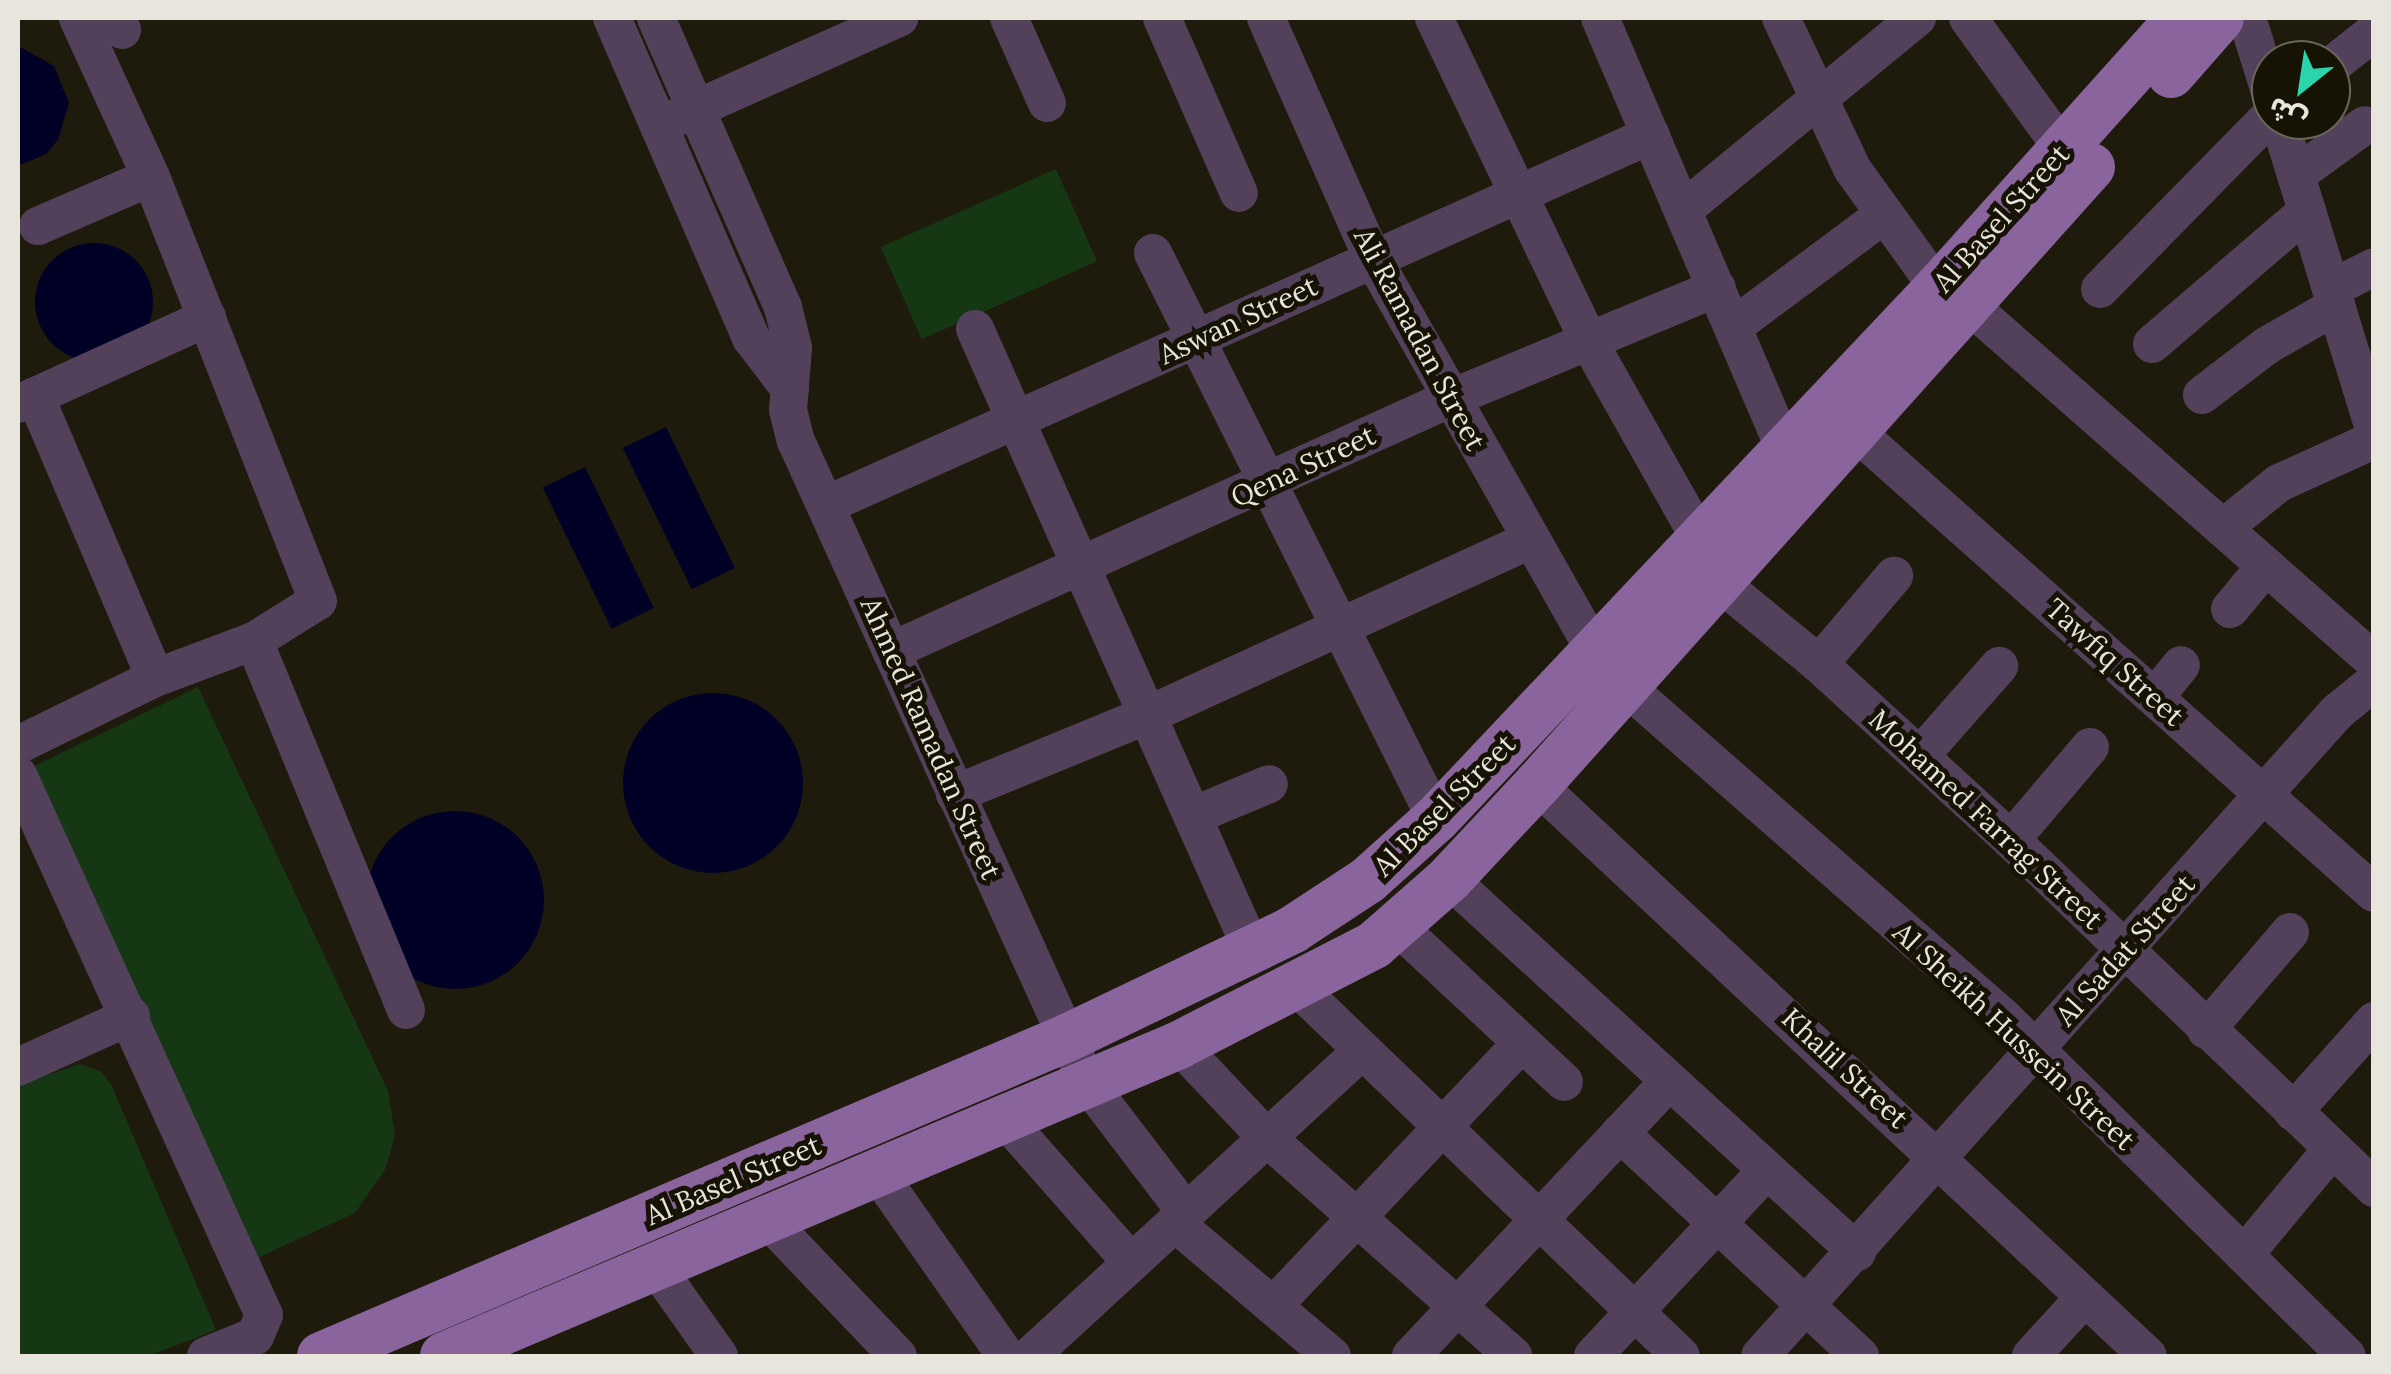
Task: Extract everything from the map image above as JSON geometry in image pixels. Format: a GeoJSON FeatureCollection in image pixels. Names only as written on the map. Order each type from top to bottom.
{"type":"FeatureCollection","features":[{"type":"Feature","properties":{"kind":"main road","name":"Al Basel Street"},"geometry":{"type":"LineString","coordinates":[[321,1356],[1067,1038],[1252,950],[1368,880],[1436,820],[1700,539],[1799,464],[1856,432],[2063,149],[2189,18]]}},
{"type":"Feature","properties":{"kind":"main road","name":"Al Basel Street"},"geometry":{"type":"LineString","coordinates":[[475,1349],[876,1168],[1178,1045],[1298,988],[1398,927],[1537,785],[1720,583],[1799,464],[1954,297],[2189,18]]}},
{"type":"Feature","properties":{"kind":"main road"},"geometry":{"type":"LineString","coordinates":[[470,1292],[475,1349]]}},
{"type":"Feature","properties":{"kind":"street"},"geometry":{"type":"LineString","coordinates":[[18,745],[155,678],[254,641],[318,601],[208,318],[78,18]]}},
{"type":"Feature","properties":{"kind":"street"},"geometry":{"type":"LineString","coordinates":[[612,18],[750,338],[790,389]]}},
{"type":"Feature","properties":{"kind":"street","name":"Ahmed Ramadan Street"},"geometry":{"type":"LineString","coordinates":[[656,18],[783,307],[793,348],[792,431],[1088,1084],[1180,1217],[1332,1356]]}},
{"type":"Feature","properties":{"kind":"street"},"geometry":{"type":"LineString","coordinates":[[658,126],[899,18]]}},
{"type":"Feature","properties":{"kind":"street"},"geometry":{"type":"LineString","coordinates":[[1008,18],[1047,102]]}},
{"type":"Feature","properties":{"kind":"street"},"geometry":{"type":"LineString","coordinates":[[1162,18],[1239,193]]}},
{"type":"Feature","properties":{"kind":"street","name":"Ali Ramadan Street"},"geometry":{"type":"LineString","coordinates":[[1266,18],[1372,257],[1594,650]]}},
{"type":"Feature","properties":{"kind":"street"},"geometry":{"type":"LineString","coordinates":[[1434,18],[1515,196],[1589,342],[1700,539]]}},
{"type":"Feature","properties":{"kind":"street"},"geometry":{"type":"LineString","coordinates":[[1780,18],[1882,216],[1954,297],[2374,661]]}},
{"type":"Feature","properties":{"kind":"street"},"geometry":{"type":"LineString","coordinates":[[1684,210],[1918,18]]}},
{"type":"Feature","properties":{"kind":"street"},"geometry":{"type":"LineString","coordinates":[[1968,18],[2063,149]]}},
{"type":"Feature","properties":{"kind":"street"},"geometry":{"type":"LineString","coordinates":[[1612,23],[1651,135],[1799,464]]}},
{"type":"Feature","properties":{"kind":"street"},"geometry":{"type":"LineString","coordinates":[[2351,50],[2374,32]]}},
{"type":"Feature","properties":{"kind":"street"},"geometry":{"type":"LineString","coordinates":[[2152,344],[2364,125]]}},
{"type":"Feature","properties":{"kind":"street"},"geometry":{"type":"LineString","coordinates":[[2100,289],[2251,134]]}},
{"type":"Feature","properties":{"kind":"street","name":"Aswan Street"},"geometry":{"type":"LineString","coordinates":[[826,505],[1651,135]]}},
{"type":"Feature","properties":{"kind":"street"},"geometry":{"type":"LineString","coordinates":[[2285,140],[2374,428]]}},
{"type":"Feature","properties":{"kind":"street"},"geometry":{"type":"LineString","coordinates":[[38,226],[150,178]]}},
{"type":"Feature","properties":{"kind":"street"},"geometry":{"type":"LineString","coordinates":[[1734,326],[1882,216]]}},
{"type":"Feature","properties":{"kind":"street"},"geometry":{"type":"LineString","coordinates":[[1153,253],[1436,820]]}},
{"type":"Feature","properties":{"kind":"street"},"geometry":{"type":"LineString","coordinates":[[2202,395],[2374,267]]}},
{"type":"Feature","properties":{"kind":"street","name":"Qena Street"},"geometry":{"type":"LineString","coordinates":[[891,651],[1449,399],[1717,288]]}},
{"type":"Feature","properties":{"kind":"street"},"geometry":{"type":"LineString","coordinates":[[155,678],[26,400],[208,318]]}},
{"type":"Feature","properties":{"kind":"street"},"geometry":{"type":"LineString","coordinates":[[975,329],[1078,569],[1195,815],[1252,950]]}},
{"type":"Feature","properties":{"kind":"street","name":"Tawfiq Street"},"geometry":{"type":"LineString","coordinates":[[1856,432],[2374,893]]}},
{"type":"Feature","properties":{"kind":"street"},"geometry":{"type":"LineString","coordinates":[[2224,528],[2301,470],[2374,440]]}},
{"type":"Feature","properties":{"kind":"street"},"geometry":{"type":"LineString","coordinates":[[955,794],[1148,715],[1532,539]]}},
{"type":"Feature","properties":{"kind":"street"},"geometry":{"type":"LineString","coordinates":[[2230,609],[2266,566]]}},
{"type":"Feature","properties":{"kind":"street"},"geometry":{"type":"LineString","coordinates":[[1819,664],[1894,576]]}},
{"type":"Feature","properties":{"kind":"street","name":"Mohamed Farrag Street"},"geometry":{"type":"LineString","coordinates":[[1720,583],[1819,664],[2011,840],[2374,1188]]}},
{"type":"Feature","properties":{"kind":"street"},"geometry":{"type":"LineString","coordinates":[[254,641],[406,1010]]}},
{"type":"Feature","properties":{"kind":"street"},"geometry":{"type":"LineString","coordinates":[[2156,698],[2181,665]]}},
{"type":"Feature","properties":{"kind":"street"},"geometry":{"type":"LineString","coordinates":[[1920,756],[1999,666]]}},
{"type":"Feature","properties":{"kind":"street","name":"Al Sadat Street"},"geometry":{"type":"LineString","coordinates":[[1760,1356],[1942,1158],[2352,696],[2374,682]]}},
{"type":"Feature","properties":{"kind":"street","name":"Al Sheikh Hussein Street"},"geometry":{"type":"LineString","coordinates":[[1626,687],[2036,1050],[2348,1356]]}},
{"type":"Feature","properties":{"kind":"street"},"geometry":{"type":"LineString","coordinates":[[2011,840],[2090,747]]}},
{"type":"Feature","properties":{"kind":"street"},"geometry":{"type":"LineString","coordinates":[[18,775],[264,1315],[255,1336],[206,1356]]}},
{"type":"Feature","properties":{"kind":"street"},"geometry":{"type":"LineString","coordinates":[[1195,815],[1269,784]]}},
{"type":"Feature","properties":{"kind":"street","name":"Khalil Street"},"geometry":{"type":"LineString","coordinates":[[1537,785],[1942,1158],[2148,1356]]}},
{"type":"Feature","properties":{"kind":"street"},"geometry":{"type":"LineString","coordinates":[[1449,878],[1857,1252]]}},
{"type":"Feature","properties":{"kind":"street"},"geometry":{"type":"LineString","coordinates":[[1398,927],[1564,1082]]}},
{"type":"Feature","properties":{"kind":"street"},"geometry":{"type":"LineString","coordinates":[[2206,1030],[2290,932]]}},
{"type":"Feature","properties":{"kind":"street"},"geometry":{"type":"LineString","coordinates":[[1298,988],[1681,1356]]}},
{"type":"Feature","properties":{"kind":"street"},"geometry":{"type":"LineString","coordinates":[[18,1067],[131,1016]]}},
{"type":"Feature","properties":{"kind":"street"},"geometry":{"type":"LineString","coordinates":[[2293,1112],[2374,1021]]}},
{"type":"Feature","properties":{"kind":"street"},"geometry":{"type":"LineString","coordinates":[[1273,1306],[1522,1042]]}},
{"type":"Feature","properties":{"kind":"street"},"geometry":{"type":"LineString","coordinates":[[1178,1045],[1266,1138],[1512,1356]]}},
{"type":"Feature","properties":{"kind":"street"},"geometry":{"type":"LineString","coordinates":[[876,1168],[1031,1354],[1362,1051]]}},
{"type":"Feature","properties":{"kind":"street"},"geometry":{"type":"LineString","coordinates":[[1411,1356],[1668,1082]]}},
{"type":"Feature","properties":{"kind":"street"},"geometry":{"type":"LineString","coordinates":[[1004,1118],[1131,1262]]}},
{"type":"Feature","properties":{"kind":"street"},"geometry":{"type":"LineString","coordinates":[[1620,1133],[1860,1356]]}},
{"type":"Feature","properties":{"kind":"street"},"geometry":{"type":"LineString","coordinates":[[2244,1255],[2332,1149]]}},
{"type":"Feature","properties":{"kind":"street"},"geometry":{"type":"LineString","coordinates":[[1592,1356],[1766,1172]]}},
{"type":"Feature","properties":{"kind":"street"},"geometry":{"type":"LineString","coordinates":[[766,1218],[892,1355]]}},
{"type":"Feature","properties":{"kind":"street"},"geometry":{"type":"LineString","coordinates":[[656,1266],[719,1356]]}},
{"type":"Feature","properties":{"kind":"street"},"geometry":{"type":"LineString","coordinates":[[2031,1356],[2085,1296]]}},
{"type":"Feature","properties":{"kind":"green space"},"geometry":{"type":"Polygon","coordinates":[[[1056,169],[1097,261],[922,339],[881,247],[1056,169]]]}},
{"type":"Feature","properties":{"kind":"green space"},"geometry":{"type":"Polygon","coordinates":[[[198,687],[388,1091],[395,1134],[386,1168],[355,1213],[240,1266],[22,772],[198,687]]]}},
{"type":"Feature","properties":{"kind":"green space"},"geometry":{"type":"Polygon","coordinates":[[[80,1064],[100,1071],[111,1084],[216,1330],[148,1356],[18,1356],[18,1085],[80,1064]]]}},
{"type":"Feature","properties":{"kind":"water"},"geometry":{"type":"Polygon","coordinates":[[[18,46],[54,66],[69,103],[58,140],[46,154],[18,166],[18,46]]]}},
{"type":"Feature","properties":{"kind":"water"},"geometry":{"type":"Polygon","coordinates":[[[94,243],[117,247],[136,260],[149,279],[153,302],[149,325],[136,344],[117,357],[94,361],[71,357],[52,344],[39,325],[35,302],[39,279],[52,260],[71,247],[94,243]]]}},
{"type":"Feature","properties":{"kind":"water"},"geometry":{"type":"Polygon","coordinates":[[[666,427],[735,568],[692,589],[623,448],[666,427]]]}},
{"type":"Feature","properties":{"kind":"water"},"geometry":{"type":"Polygon","coordinates":[[[585,467],[654,608],[612,629],[543,488],[585,467]]]}},
{"type":"Feature","properties":{"kind":"water"},"geometry":{"type":"Polygon","coordinates":[[[713,693],[748,699],[777,719],[797,748],[803,783],[797,818],[777,847],[748,867],[713,873],[678,867],[649,847],[629,818],[623,783],[629,748],[649,719],[678,699],[713,693]]]}},
{"type":"Feature","properties":{"kind":"water"},"geometry":{"type":"Polygon","coordinates":[[[455,811],[489,817],[518,837],[538,866],[544,900],[538,934],[518,963],[489,983],[455,989],[421,983],[392,963],[372,934],[366,900],[372,866],[392,837],[421,817],[455,811]]]}}]}
